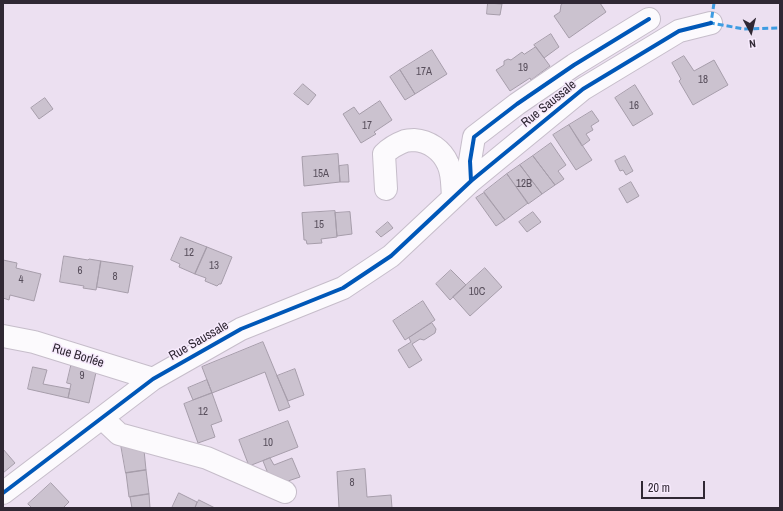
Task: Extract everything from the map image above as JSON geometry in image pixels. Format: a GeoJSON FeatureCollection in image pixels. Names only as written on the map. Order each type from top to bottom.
{"type":"FeatureCollection","features":[{"type":"Feature","properties":{"kind":"street","name":"Rue Saussale"},"geometry":{"type":"LineString","coordinates":[[471,181],[470,161],[474,137],[517,104],[574,65],[649,19]]}},
{"type":"Feature","properties":{"kind":"street","name":"Rue Saussale"},"geometry":{"type":"LineString","coordinates":[[3,493],[152,379],[241,329],[342,288],[391,256],[471,181],[583,89],[679,31],[711,23]]}},
{"type":"Feature","properties":{"kind":"street"},"geometry":{"type":"LineString","coordinates":[[386,188],[384,154],[392,146],[406,140],[422,140],[434,146],[443,155],[449,165],[453,197]]}},
{"type":"Feature","properties":{"kind":"street","name":"Rue Borlée"},"geometry":{"type":"LineString","coordinates":[[3,336],[34,342],[152,379]]}},
{"type":"Feature","properties":{"kind":"street"},"geometry":{"type":"LineString","coordinates":[[102,418],[119,434],[207,458],[285,492]]}},
{"type":"Feature","properties":{"kind":"building"},"geometry":{"type":"Polygon","coordinates":[[[488,3],[502,4],[500,15],[487,14],[488,3]]]}},
{"type":"Feature","properties":{"kind":"building"},"geometry":{"type":"Polygon","coordinates":[[[564,3],[600,3],[606,12],[569,38],[554,16],[560,12],[561,5],[564,3]]]}},
{"type":"Feature","properties":{"kind":"building"},"geometry":{"type":"Polygon","coordinates":[[[551,34],[559,47],[544,58],[534,45],[551,34]]]}},
{"type":"Feature","properties":{"kind":"building"},"geometry":{"type":"Polygon","coordinates":[[[536,47],[550,66],[531,80],[530,78],[510,91],[496,70],[504,65],[504,61],[508,59],[511,60],[522,52],[524,54],[536,47]]]}},
{"type":"Feature","properties":{"kind":"building"},"geometry":{"type":"Polygon","coordinates":[[[432,50],[447,74],[415,94],[400,70],[432,50]]]}},
{"type":"Feature","properties":{"kind":"building"},"geometry":{"type":"Polygon","coordinates":[[[684,56],[694,71],[714,60],[728,85],[693,105],[679,81],[681,79],[672,63],[684,56]]]}},
{"type":"Feature","properties":{"kind":"building"},"geometry":{"type":"Polygon","coordinates":[[[400,70],[415,94],[405,100],[390,77],[400,70]]]}},
{"type":"Feature","properties":{"kind":"building"},"geometry":{"type":"Polygon","coordinates":[[[303,84],[316,95],[308,105],[294,94],[303,84]]]}},
{"type":"Feature","properties":{"kind":"building"},"geometry":{"type":"Polygon","coordinates":[[[635,85],[653,114],[633,126],[615,98],[635,85]]]}},
{"type":"Feature","properties":{"kind":"building"},"geometry":{"type":"Polygon","coordinates":[[[45,98],[53,109],[39,119],[31,108],[45,98]]]}},
{"type":"Feature","properties":{"kind":"building"},"geometry":{"type":"Polygon","coordinates":[[[380,101],[392,120],[374,132],[376,134],[361,143],[343,114],[354,107],[359,114],[380,101]]]}},
{"type":"Feature","properties":{"kind":"building"},"geometry":{"type":"Polygon","coordinates":[[[592,111],[599,121],[591,126],[593,130],[586,134],[590,140],[582,146],[569,125],[592,111]]]}},
{"type":"Feature","properties":{"kind":"building"},"geometry":{"type":"Polygon","coordinates":[[[569,125],[592,160],[576,170],[553,135],[569,125]]]}},
{"type":"Feature","properties":{"kind":"building"},"geometry":{"type":"Polygon","coordinates":[[[551,143],[566,165],[558,171],[564,179],[555,185],[533,156],[551,143]]]}},
{"type":"Feature","properties":{"kind":"building"},"geometry":{"type":"Polygon","coordinates":[[[338,154],[340,182],[304,186],[302,157],[338,154]]]}},
{"type":"Feature","properties":{"kind":"building"},"geometry":{"type":"Polygon","coordinates":[[[533,156],[555,185],[542,194],[520,165],[533,156]]]}},
{"type":"Feature","properties":{"kind":"building"},"geometry":{"type":"Polygon","coordinates":[[[625,156],[633,171],[626,175],[623,170],[620,171],[615,161],[625,156]]]}},
{"type":"Feature","properties":{"kind":"building"},"geometry":{"type":"Polygon","coordinates":[[[348,165],[349,182],[340,182],[339,166],[348,165]]]}},
{"type":"Feature","properties":{"kind":"building"},"geometry":{"type":"Polygon","coordinates":[[[520,165],[542,194],[528,204],[507,174],[520,165]]]}},
{"type":"Feature","properties":{"kind":"building"},"geometry":{"type":"Polygon","coordinates":[[[507,174],[528,203],[505,220],[484,192],[507,174]]]}},
{"type":"Feature","properties":{"kind":"building"},"geometry":{"type":"Polygon","coordinates":[[[631,182],[639,196],[627,203],[619,189],[631,182]]]}},
{"type":"Feature","properties":{"kind":"building"},"geometry":{"type":"Polygon","coordinates":[[[484,193],[505,220],[496,226],[476,198],[484,193]]]}},
{"type":"Feature","properties":{"kind":"building"},"geometry":{"type":"Polygon","coordinates":[[[335,211],[337,237],[321,239],[322,243],[307,244],[306,240],[304,240],[302,213],[335,211]]]}},
{"type":"Feature","properties":{"kind":"building"},"geometry":{"type":"Polygon","coordinates":[[[350,212],[352,234],[337,236],[335,213],[350,212]]]}},
{"type":"Feature","properties":{"kind":"building"},"geometry":{"type":"Polygon","coordinates":[[[533,212],[541,222],[527,232],[519,222],[533,212]]]}},
{"type":"Feature","properties":{"kind":"building"},"geometry":{"type":"Polygon","coordinates":[[[388,222],[393,228],[381,237],[376,232],[388,222]]]}},
{"type":"Feature","properties":{"kind":"building"},"geometry":{"type":"Polygon","coordinates":[[[181,237],[207,247],[195,274],[179,267],[180,264],[171,260],[181,237]]]}},
{"type":"Feature","properties":{"kind":"building"},"geometry":{"type":"Polygon","coordinates":[[[207,247],[232,257],[221,284],[217,286],[205,281],[206,278],[195,274],[207,247]]]}},
{"type":"Feature","properties":{"kind":"building"},"geometry":{"type":"Polygon","coordinates":[[[64,256],[101,261],[96,290],[83,288],[84,286],[60,282],[64,256]]]}},
{"type":"Feature","properties":{"kind":"building"},"geometry":{"type":"Polygon","coordinates":[[[3,260],[17,263],[16,268],[41,274],[34,301],[10,295],[9,300],[3,298],[3,260]]]}},
{"type":"Feature","properties":{"kind":"building"},"geometry":{"type":"Polygon","coordinates":[[[101,261],[133,266],[128,293],[97,287],[101,261]]]}},
{"type":"Feature","properties":{"kind":"building"},"geometry":{"type":"Polygon","coordinates":[[[485,268],[502,287],[470,316],[453,297],[485,268]]]}},
{"type":"Feature","properties":{"kind":"building"},"geometry":{"type":"Polygon","coordinates":[[[451,270],[466,285],[450,300],[436,284],[451,270]]]}},
{"type":"Feature","properties":{"kind":"building"},"geometry":{"type":"Polygon","coordinates":[[[423,301],[435,320],[405,340],[393,321],[423,301]]]}},
{"type":"Feature","properties":{"kind":"building"},"geometry":{"type":"Polygon","coordinates":[[[432,323],[436,329],[435,333],[424,340],[420,339],[412,344],[422,360],[409,368],[398,350],[411,342],[409,338],[432,323]]]}},
{"type":"Feature","properties":{"kind":"building"},"geometry":{"type":"Polygon","coordinates":[[[263,342],[290,407],[279,411],[265,372],[212,393],[202,367],[263,342]]]}},
{"type":"Feature","properties":{"kind":"building"},"geometry":{"type":"Polygon","coordinates":[[[72,362],[97,368],[89,403],[68,398],[71,384],[67,383],[72,362]]]}},
{"type":"Feature","properties":{"kind":"building"},"geometry":{"type":"Polygon","coordinates":[[[33,367],[47,370],[43,384],[70,389],[68,398],[28,389],[33,367]]]}},
{"type":"Feature","properties":{"kind":"building"},"geometry":{"type":"Polygon","coordinates":[[[295,369],[304,395],[288,401],[277,376],[295,369]]]}},
{"type":"Feature","properties":{"kind":"building"},"geometry":{"type":"Polygon","coordinates":[[[207,380],[212,393],[193,400],[188,388],[207,380]]]}},
{"type":"Feature","properties":{"kind":"building"},"geometry":{"type":"Polygon","coordinates":[[[212,393],[222,421],[211,425],[215,437],[198,443],[184,404],[212,393]]]}},
{"type":"Feature","properties":{"kind":"building"},"geometry":{"type":"Polygon","coordinates":[[[288,421],[298,447],[249,466],[239,440],[288,421]]]}},
{"type":"Feature","properties":{"kind":"building"},"geometry":{"type":"Polygon","coordinates":[[[121,445],[144,450],[146,470],[126,473],[121,445]]]}},
{"type":"Feature","properties":{"kind":"building"},"geometry":{"type":"Polygon","coordinates":[[[3,449],[15,463],[3,473],[3,449]]]}},
{"type":"Feature","properties":{"kind":"building"},"geometry":{"type":"Polygon","coordinates":[[[270,458],[274,465],[292,458],[300,477],[285,482],[269,476],[263,461],[270,458]]]}},
{"type":"Feature","properties":{"kind":"building"},"geometry":{"type":"Polygon","coordinates":[[[365,469],[367,497],[391,495],[392,508],[339,508],[337,472],[365,469]]]}},
{"type":"Feature","properties":{"kind":"building"},"geometry":{"type":"Polygon","coordinates":[[[146,470],[149,494],[129,497],[126,473],[146,470]]]}},
{"type":"Feature","properties":{"kind":"building"},"geometry":{"type":"Polygon","coordinates":[[[51,483],[69,502],[63,508],[32,508],[28,504],[51,483]]]}},
{"type":"Feature","properties":{"kind":"building"},"geometry":{"type":"Polygon","coordinates":[[[179,493],[197,502],[195,508],[172,508],[179,493]]]}},
{"type":"Feature","properties":{"kind":"building"},"geometry":{"type":"Polygon","coordinates":[[[149,494],[150,508],[132,508],[130,497],[149,494]]]}},
{"type":"Feature","properties":{"kind":"building"},"geometry":{"type":"Polygon","coordinates":[[[199,500],[215,508],[195,508],[199,500]]]}},
{"type":"Feature","properties":{"kind":"marked path"},"geometry":{"type":"LineString","coordinates":[[714,3],[711,23],[744,29],[780,28]]}},
{"type":"Feature","properties":{"kind":"cycle path"},"geometry":{"type":"LineString","coordinates":[[471,181],[470,161],[474,137],[517,104],[574,65],[649,19]]}},
{"type":"Feature","properties":{"kind":"cycle path"},"geometry":{"type":"LineString","coordinates":[[3,493],[153,379],[241,329],[343,288],[391,256],[471,181],[583,89],[679,31],[711,23]]}}]}
